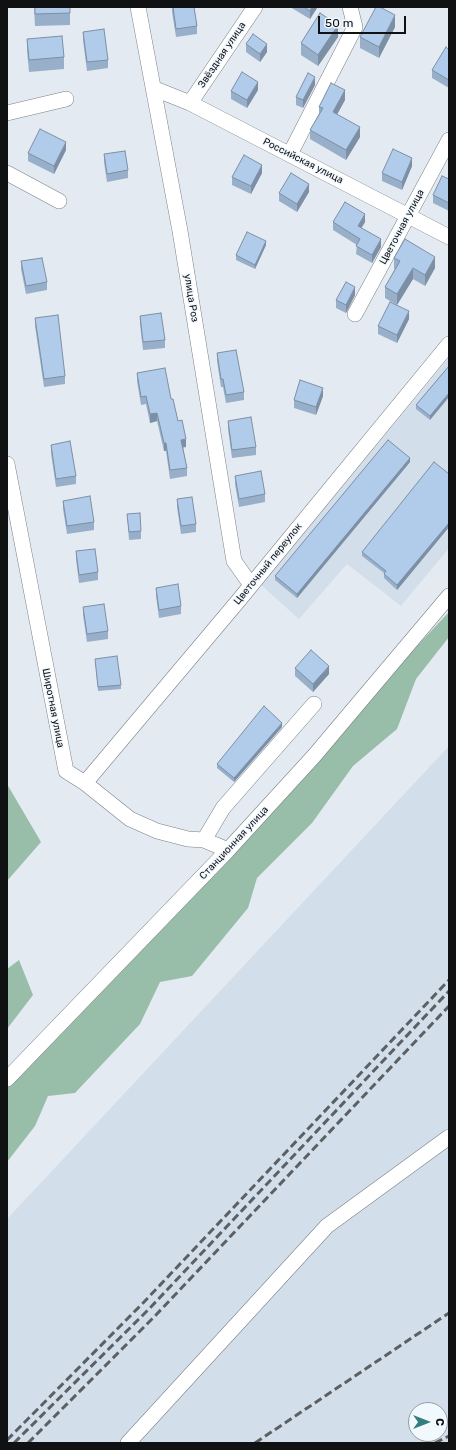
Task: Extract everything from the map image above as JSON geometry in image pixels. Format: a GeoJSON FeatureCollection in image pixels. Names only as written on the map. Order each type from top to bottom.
{"type":"FeatureCollection","features":[{"type":"Feature","properties":{"kind":"street","name":"улица Роз"},"geometry":{"type":"LineString","coordinates":[[138,7],[155,89],[234,561],[251,585]]}},
{"type":"Feature","properties":{"kind":"street","name":"Звёздная улица"},"geometry":{"type":"LineString","coordinates":[[190,103],[255,7]]}},
{"type":"Feature","properties":{"kind":"street"},"geometry":{"type":"LineString","coordinates":[[290,154],[355,27],[350,7]]}},
{"type":"Feature","properties":{"kind":"street","name":"Российская улица"},"geometry":{"type":"LineString","coordinates":[[155,89],[190,103],[449,237]]}},
{"type":"Feature","properties":{"kind":"street"},"geometry":{"type":"LineString","coordinates":[[7,113],[66,98]]}},
{"type":"Feature","properties":{"kind":"street","name":"Цветочная улица"},"geometry":{"type":"LineString","coordinates":[[355,314],[449,140]]}},
{"type":"Feature","properties":{"kind":"street"},"geometry":{"type":"LineString","coordinates":[[7,173],[59,201]]}},
{"type":"Feature","properties":{"kind":"street","name":"Цветочный переулок"},"geometry":{"type":"LineString","coordinates":[[85,782],[251,585],[449,344]]}},
{"type":"Feature","properties":{"kind":"street","name":"Широтная улица"},"geometry":{"type":"LineString","coordinates":[[7,464],[61,752],[66,771],[85,782],[130,819],[157,831],[188,839],[204,840],[228,850]]}},
{"type":"Feature","properties":{"kind":"street","name":"Станционная улица"},"geometry":{"type":"LineString","coordinates":[[7,1079],[228,850],[314,756],[449,596]]}},
{"type":"Feature","properties":{"kind":"street"},"geometry":{"type":"LineString","coordinates":[[204,840],[223,808],[314,704]]}},
{"type":"Feature","properties":{"kind":"street"},"geometry":{"type":"LineString","coordinates":[[128,1443],[326,1226],[449,1137]]}},
{"type":"Feature","properties":{"kind":"shaded area"},"geometry":{"type":"Polygon","coordinates":[[[449,358],[449,548],[401,606],[347,564],[299,619],[261,585],[449,358]]]}},
{"type":"Feature","properties":{"kind":"shaded area"},"geometry":{"type":"Polygon","coordinates":[[[449,746],[449,1443],[7,1443],[7,1219],[449,746]]]}},
{"type":"Feature","properties":{"kind":"green space"},"geometry":{"type":"Polygon","coordinates":[[[449,612],[449,637],[416,679],[397,729],[353,766],[312,823],[257,878],[248,908],[192,976],[160,982],[140,1024],[75,1093],[48,1096],[35,1126],[7,1162],[7,1082],[449,612]]]}},
{"type":"Feature","properties":{"kind":"green space"},"geometry":{"type":"Polygon","coordinates":[[[7,784],[41,842],[7,881],[7,784]]]}},
{"type":"Feature","properties":{"kind":"green space"},"geometry":{"type":"Polygon","coordinates":[[[19,960],[33,995],[7,1029],[7,969],[19,960]]]}},
{"type":"Feature","properties":{"kind":"building"},"geometry":{"type":"Polygon","coordinates":[[[35,7],[70,7],[70,13],[35,14],[35,7]]]}},
{"type":"Feature","properties":{"kind":"building"},"geometry":{"type":"Polygon","coordinates":[[[173,7],[194,7],[197,26],[176,29],[173,7]]]}},
{"type":"Feature","properties":{"kind":"building"},"geometry":{"type":"Polygon","coordinates":[[[304,7],[312,7],[310,11],[304,7]]]}},
{"type":"Feature","properties":{"kind":"building"},"geometry":{"type":"Polygon","coordinates":[[[376,7],[380,7],[395,15],[379,47],[360,37],[376,7]]]}},
{"type":"Feature","properties":{"kind":"building"},"geometry":{"type":"Polygon","coordinates":[[[320,13],[338,25],[318,55],[301,43],[320,13]]]}},
{"type":"Feature","properties":{"kind":"building"},"geometry":{"type":"Polygon","coordinates":[[[104,29],[108,60],[87,62],[83,32],[104,29]]]}},
{"type":"Feature","properties":{"kind":"building"},"geometry":{"type":"Polygon","coordinates":[[[253,34],[267,44],[260,54],[246,44],[253,34]]]}},
{"type":"Feature","properties":{"kind":"building"},"geometry":{"type":"Polygon","coordinates":[[[62,36],[64,57],[29,60],[27,39],[62,36]]]}},
{"type":"Feature","properties":{"kind":"building"},"geometry":{"type":"Polygon","coordinates":[[[446,47],[448,49],[449,47],[449,80],[432,70],[446,47]]]}},
{"type":"Feature","properties":{"kind":"building"},"geometry":{"type":"Polygon","coordinates":[[[242,72],[258,82],[247,100],[231,91],[242,72]]]}},
{"type":"Feature","properties":{"kind":"building"},"geometry":{"type":"Polygon","coordinates":[[[308,73],[315,77],[303,100],[296,97],[308,73]]]}},
{"type":"Feature","properties":{"kind":"building"},"geometry":{"type":"Polygon","coordinates":[[[331,83],[345,90],[333,112],[360,127],[346,150],[310,130],[323,108],[319,107],[331,83]]]}},
{"type":"Feature","properties":{"kind":"building"},"geometry":{"type":"Polygon","coordinates":[[[40,129],[66,142],[54,166],[28,153],[40,129]]]}},
{"type":"Feature","properties":{"kind":"building"},"geometry":{"type":"Polygon","coordinates":[[[393,149],[412,158],[402,182],[382,173],[393,149]]]}},
{"type":"Feature","properties":{"kind":"building"},"geometry":{"type":"Polygon","coordinates":[[[125,151],[128,170],[107,174],[104,154],[125,151]]]}},
{"type":"Feature","properties":{"kind":"building"},"geometry":{"type":"Polygon","coordinates":[[[244,155],[262,165],[251,186],[232,177],[244,155]]]}},
{"type":"Feature","properties":{"kind":"building"},"geometry":{"type":"Polygon","coordinates":[[[291,173],[309,184],[297,204],[279,193],[291,173]]]}},
{"type":"Feature","properties":{"kind":"building"},"geometry":{"type":"Polygon","coordinates":[[[442,176],[449,179],[449,203],[433,195],[442,176]]]}},
{"type":"Feature","properties":{"kind":"building"},"geometry":{"type":"Polygon","coordinates":[[[345,202],[365,214],[358,226],[381,239],[372,255],[356,246],[360,239],[333,222],[345,202]]]}},
{"type":"Feature","properties":{"kind":"building"},"geometry":{"type":"Polygon","coordinates":[[[247,232],[266,241],[255,265],[236,255],[247,232]]]}},
{"type":"Feature","properties":{"kind":"building"},"geometry":{"type":"Polygon","coordinates":[[[405,239],[435,257],[425,275],[413,268],[397,294],[385,287],[400,261],[394,258],[405,239]]]}},
{"type":"Feature","properties":{"kind":"building"},"geometry":{"type":"Polygon","coordinates":[[[42,258],[47,282],[26,286],[21,261],[42,258]]]}},
{"type":"Feature","properties":{"kind":"building"},"geometry":{"type":"Polygon","coordinates":[[[346,282],[355,287],[346,305],[336,300],[346,282]]]}},
{"type":"Feature","properties":{"kind":"building"},"geometry":{"type":"Polygon","coordinates":[[[390,302],[409,311],[397,335],[378,326],[390,302]]]}},
{"type":"Feature","properties":{"kind":"building"},"geometry":{"type":"Polygon","coordinates":[[[161,313],[165,340],[143,342],[140,316],[161,313]]]}},
{"type":"Feature","properties":{"kind":"building"},"geometry":{"type":"Polygon","coordinates":[[[58,315],[65,376],[44,379],[35,318],[58,315]]]}},
{"type":"Feature","properties":{"kind":"building"},"geometry":{"type":"Polygon","coordinates":[[[236,350],[244,392],[226,395],[223,379],[221,379],[217,353],[236,350]]]}},
{"type":"Feature","properties":{"kind":"building"},"geometry":{"type":"Polygon","coordinates":[[[449,366],[449,393],[430,416],[416,405],[449,366]]]}},
{"type":"Feature","properties":{"kind":"building"},"geometry":{"type":"Polygon","coordinates":[[[165,368],[171,399],[173,399],[178,421],[182,420],[186,439],[181,440],[187,468],[170,470],[166,443],[164,443],[157,413],[150,414],[146,396],[141,397],[137,373],[165,368]]]}},
{"type":"Feature","properties":{"kind":"building"},"geometry":{"type":"Polygon","coordinates":[[[300,380],[323,388],[316,407],[294,400],[300,380]]]}},
{"type":"Feature","properties":{"kind":"building"},"geometry":{"type":"Polygon","coordinates":[[[251,417],[256,447],[232,450],[228,421],[251,417]]]}},
{"type":"Feature","properties":{"kind":"building"},"geometry":{"type":"Polygon","coordinates":[[[388,440],[410,458],[297,594],[275,576],[388,440]]]}},
{"type":"Feature","properties":{"kind":"building"},"geometry":{"type":"Polygon","coordinates":[[[70,441],[76,476],[56,479],[51,445],[70,441]]]}},
{"type":"Feature","properties":{"kind":"building"},"geometry":{"type":"Polygon","coordinates":[[[434,462],[449,474],[449,523],[397,585],[384,574],[386,571],[362,552],[434,462]]]}},
{"type":"Feature","properties":{"kind":"building"},"geometry":{"type":"Polygon","coordinates":[[[261,471],[265,494],[239,499],[235,476],[261,471]]]}},
{"type":"Feature","properties":{"kind":"building"},"geometry":{"type":"Polygon","coordinates":[[[90,496],[94,522],[67,526],[63,501],[90,496]]]}},
{"type":"Feature","properties":{"kind":"building"},"geometry":{"type":"Polygon","coordinates":[[[192,497],[196,524],[181,526],[177,499],[192,497]]]}},
{"type":"Feature","properties":{"kind":"building"},"geometry":{"type":"Polygon","coordinates":[[[140,513],[141,531],[129,532],[127,514],[140,513]]]}},
{"type":"Feature","properties":{"kind":"building"},"geometry":{"type":"Polygon","coordinates":[[[95,549],[98,572],[79,575],[76,551],[95,549]]]}},
{"type":"Feature","properties":{"kind":"building"},"geometry":{"type":"Polygon","coordinates":[[[178,584],[181,606],[159,610],[156,588],[178,584]]]}},
{"type":"Feature","properties":{"kind":"building"},"geometry":{"type":"Polygon","coordinates":[[[104,604],[108,631],[87,634],[83,607],[104,604]]]}},
{"type":"Feature","properties":{"kind":"building"},"geometry":{"type":"Polygon","coordinates":[[[311,650],[329,666],[313,684],[295,668],[311,650]]]}},
{"type":"Feature","properties":{"kind":"building"},"geometry":{"type":"Polygon","coordinates":[[[117,656],[121,685],[98,687],[95,659],[117,656]]]}},
{"type":"Feature","properties":{"kind":"building"},"geometry":{"type":"Polygon","coordinates":[[[264,706],[282,723],[234,778],[217,764],[264,706]]]}},
{"type":"Feature","properties":{"kind":"railway"},"geometry":{"type":"LineString","coordinates":[[7,1440],[144,1302],[449,980]]}},
{"type":"Feature","properties":{"kind":"railway"},"geometry":{"type":"LineString","coordinates":[[14,1443],[149,1309],[449,991]]}},
{"type":"Feature","properties":{"kind":"railway"},"geometry":{"type":"LineString","coordinates":[[28,1443],[154,1317],[449,1006]]}},
{"type":"Feature","properties":{"kind":"railway"},"geometry":{"type":"LineString","coordinates":[[255,1443],[449,1313]]}},
{"type":"Feature","properties":{"kind":"railway"},"geometry":{"type":"LineString","coordinates":[[435,1443],[449,1436]]}}]}
